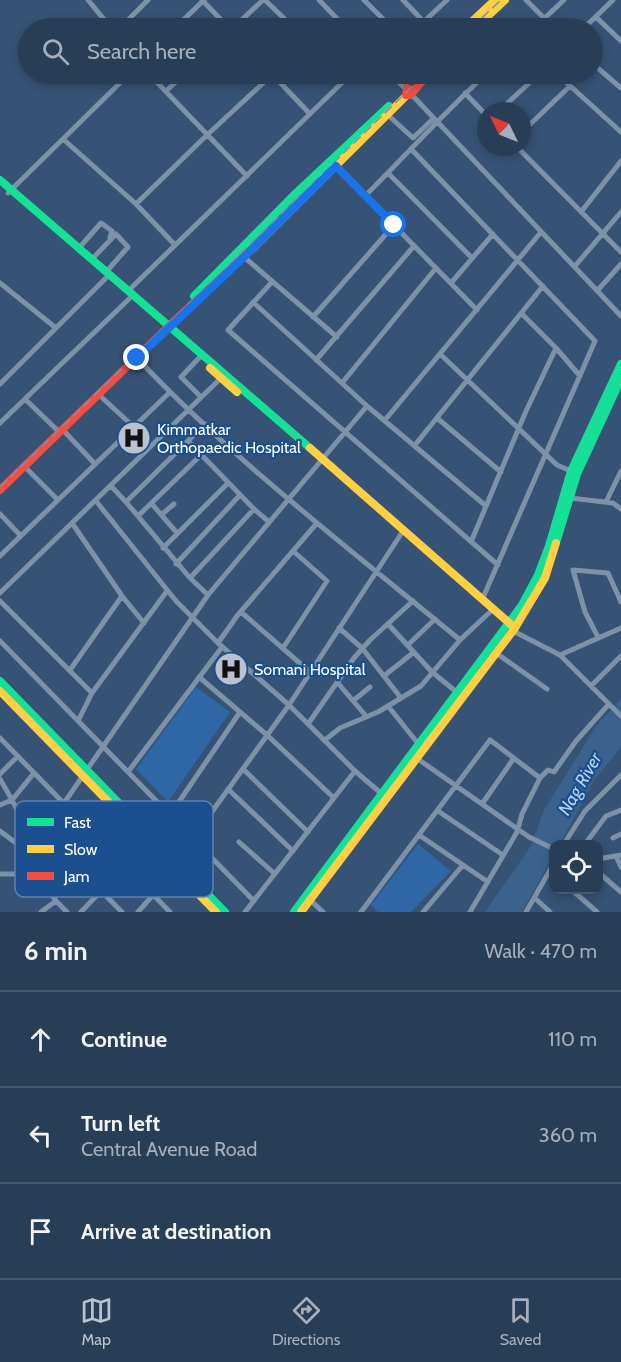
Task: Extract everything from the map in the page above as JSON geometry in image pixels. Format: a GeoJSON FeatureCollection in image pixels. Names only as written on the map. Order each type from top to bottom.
{"type":"FeatureCollection","features":[{"type":"Feature","properties":{"kind":"main road"},"geometry":{"type":"LineString","coordinates":[[476,18],[495,0]]}},
{"type":"Feature","properties":{"kind":"main road"},"geometry":{"type":"LineString","coordinates":[[486,18],[505,0]]}},
{"type":"Feature","properties":{"kind":"main road"},"geometry":{"type":"LineString","coordinates":[[0,484],[137,358],[166,325],[244,257],[388,115],[414,84]]}},
{"type":"Feature","properties":{"kind":"main road"},"geometry":{"type":"LineString","coordinates":[[0,490],[334,156],[417,84]]}},
{"type":"Feature","properties":{"kind":"main road"},"geometry":{"type":"LineString","coordinates":[[0,180],[108,274]]}},
{"type":"Feature","properties":{"kind":"main road"},"geometry":{"type":"LineString","coordinates":[[0,186],[10,191],[91,258],[320,462]]}},
{"type":"Feature","properties":{"kind":"main road"},"geometry":{"type":"LineString","coordinates":[[166,325],[221,378],[512,628]]}},
{"type":"Feature","properties":{"kind":"main road"},"geometry":{"type":"LineString","coordinates":[[301,912],[308,899],[384,796],[512,628],[538,575],[574,473],[621,364]]}},
{"type":"Feature","properties":{"kind":"main road"},"geometry":{"type":"LineString","coordinates":[[460,695],[496,653],[545,578],[570,498],[574,473],[621,379]]}},
{"type":"Feature","properties":{"kind":"main road"},"geometry":{"type":"LineString","coordinates":[[402,533],[490,612],[512,628]]}},
{"type":"Feature","properties":{"kind":"main road"},"geometry":{"type":"LineString","coordinates":[[0,681],[111,801]]}},
{"type":"Feature","properties":{"kind":"main road"},"geometry":{"type":"LineString","coordinates":[[0,691],[114,801]]}},
{"type":"Feature","properties":{"kind":"main road"},"geometry":{"type":"LineString","coordinates":[[202,897],[216,912]]}},
{"type":"Feature","properties":{"kind":"main road"},"geometry":{"type":"LineString","coordinates":[[210,897],[225,912]]}},
{"type":"Feature","properties":{"kind":"main road"},"geometry":{"type":"LineString","coordinates":[[294,912],[308,899]]}},
{"type":"Feature","properties":{"kind":"street"},"geometry":{"type":"LineString","coordinates":[[88,0],[103,18]]}},
{"type":"Feature","properties":{"kind":"street"},"geometry":{"type":"LineString","coordinates":[[130,18],[148,0]]}},
{"type":"Feature","properties":{"kind":"street"},"geometry":{"type":"LineString","coordinates":[[185,18],[203,0],[221,18]]}},
{"type":"Feature","properties":{"kind":"street"},"geometry":{"type":"LineString","coordinates":[[243,18],[264,0],[283,18]]}},
{"type":"Feature","properties":{"kind":"street"},"geometry":{"type":"LineString","coordinates":[[319,0],[336,18]]}},
{"type":"Feature","properties":{"kind":"street"},"geometry":{"type":"LineString","coordinates":[[364,0],[382,18]]}},
{"type":"Feature","properties":{"kind":"street"},"geometry":{"type":"LineString","coordinates":[[404,0],[420,18]]}},
{"type":"Feature","properties":{"kind":"street"},"geometry":{"type":"LineString","coordinates":[[428,18],[447,0]]}},
{"type":"Feature","properties":{"kind":"street"},"geometry":{"type":"LineString","coordinates":[[526,0],[544,18]]}},
{"type":"Feature","properties":{"kind":"street"},"geometry":{"type":"LineString","coordinates":[[546,18],[564,0]]}},
{"type":"Feature","properties":{"kind":"street"},"geometry":{"type":"LineString","coordinates":[[596,17],[613,0]]}},
{"type":"Feature","properties":{"kind":"street"},"geometry":{"type":"LineString","coordinates":[[603,24],[621,41]]}},
{"type":"Feature","properties":{"kind":"street"},"geometry":{"type":"LineString","coordinates":[[603,72],[621,88]]}},
{"type":"Feature","properties":{"kind":"street"},"geometry":{"type":"LineString","coordinates":[[10,191],[119,84]]}},
{"type":"Feature","properties":{"kind":"street"},"geometry":{"type":"LineString","coordinates":[[158,84],[247,176]]}},
{"type":"Feature","properties":{"kind":"street"},"geometry":{"type":"LineString","coordinates":[[166,92],[174,84]]}},
{"type":"Feature","properties":{"kind":"street"},"geometry":{"type":"LineString","coordinates":[[136,204],[261,84]]}},
{"type":"Feature","properties":{"kind":"street"},"geometry":{"type":"LineString","coordinates":[[282,84],[310,114]]}},
{"type":"Feature","properties":{"kind":"street"},"geometry":{"type":"LineString","coordinates":[[0,423],[175,246],[341,84]]}},
{"type":"Feature","properties":{"kind":"street"},"geometry":{"type":"LineString","coordinates":[[401,84],[621,316]]}},
{"type":"Feature","properties":{"kind":"street"},"geometry":{"type":"LineString","coordinates":[[388,115],[413,138],[475,84]]}},
{"type":"Feature","properties":{"kind":"street"},"geometry":{"type":"LineString","coordinates":[[509,102],[528,84]]}},
{"type":"Feature","properties":{"kind":"street"},"geometry":{"type":"LineString","coordinates":[[531,123],[570,86],[621,132]]}},
{"type":"Feature","properties":{"kind":"street"},"geometry":{"type":"LineString","coordinates":[[465,93],[477,106]]}},
{"type":"Feature","properties":{"kind":"street"},"geometry":{"type":"LineString","coordinates":[[365,196],[412,150],[434,120]]}},
{"type":"Feature","properties":{"kind":"street"},"geometry":{"type":"LineString","coordinates":[[63,139],[136,204],[175,246]]}},
{"type":"Feature","properties":{"kind":"street"},"geometry":{"type":"LineString","coordinates":[[412,150],[595,341],[482,600]]}},
{"type":"Feature","properties":{"kind":"street"},"geometry":{"type":"LineString","coordinates":[[526,156],[621,252]]}},
{"type":"Feature","properties":{"kind":"street"},"geometry":{"type":"LineString","coordinates":[[581,212],[621,161]]}},
{"type":"Feature","properties":{"kind":"street"},"geometry":{"type":"LineString","coordinates":[[336,166],[477,310]]}},
{"type":"Feature","properties":{"kind":"street"},"geometry":{"type":"LineString","coordinates":[[388,173],[472,258]]}},
{"type":"Feature","properties":{"kind":"street"},"geometry":{"type":"LineString","coordinates":[[575,266],[621,212]]}},
{"type":"Feature","properties":{"kind":"street"},"geometry":{"type":"LineString","coordinates":[[79,248],[100,223],[103,223],[112,234],[91,258]]}},
{"type":"Feature","properties":{"kind":"street"},"geometry":{"type":"LineString","coordinates":[[313,317],[394,225]]}},
{"type":"Feature","properties":{"kind":"street"},"geometry":{"type":"LineString","coordinates":[[385,420],[541,232]]}},
{"type":"Feature","properties":{"kind":"street"},"geometry":{"type":"LineString","coordinates":[[0,384],[108,274],[128,247],[116,234],[91,258]]}},
{"type":"Feature","properties":{"kind":"street"},"geometry":{"type":"LineString","coordinates":[[451,283],[493,234]]}},
{"type":"Feature","properties":{"kind":"street"},"geometry":{"type":"LineString","coordinates":[[316,360],[414,246]]}},
{"type":"Feature","properties":{"kind":"street"},"geometry":{"type":"LineString","coordinates":[[244,257],[337,337]]}},
{"type":"Feature","properties":{"kind":"street"},"geometry":{"type":"LineString","coordinates":[[597,291],[621,264]]}},
{"type":"Feature","properties":{"kind":"street"},"geometry":{"type":"LineString","coordinates":[[342,383],[436,268]]}},
{"type":"Feature","properties":{"kind":"street"},"geometry":{"type":"LineString","coordinates":[[272,282],[228,330],[498,565]]}},
{"type":"Feature","properties":{"kind":"street"},"geometry":{"type":"LineString","coordinates":[[0,283],[56,328]]}},
{"type":"Feature","properties":{"kind":"street"},"geometry":{"type":"LineString","coordinates":[[415,444],[543,286]]}},
{"type":"Feature","properties":{"kind":"street"},"geometry":{"type":"LineString","coordinates":[[253,302],[367,406],[415,444],[486,507]]}},
{"type":"Feature","properties":{"kind":"street"},"geometry":{"type":"LineString","coordinates":[[522,314],[580,376]]}},
{"type":"Feature","properties":{"kind":"street"},"geometry":{"type":"LineString","coordinates":[[471,542],[556,348]]}},
{"type":"Feature","properties":{"kind":"street"},"geometry":{"type":"LineString","coordinates":[[440,354],[557,465],[574,473]]}},
{"type":"Feature","properties":{"kind":"street"},"geometry":{"type":"LineString","coordinates":[[137,358],[188,410],[288,499],[460,640]]}},
{"type":"Feature","properties":{"kind":"street"},"geometry":{"type":"LineString","coordinates":[[199,358],[181,377],[201,397]]}},
{"type":"Feature","properties":{"kind":"street"},"geometry":{"type":"LineString","coordinates":[[0,593],[221,378]]}},
{"type":"Feature","properties":{"kind":"street"},"geometry":{"type":"LineString","coordinates":[[0,556],[170,392]]}},
{"type":"Feature","properties":{"kind":"street"},"geometry":{"type":"LineString","coordinates":[[98,394],[134,427]]}},
{"type":"Feature","properties":{"kind":"street"},"geometry":{"type":"LineString","coordinates":[[25,399],[95,464]]}},
{"type":"Feature","properties":{"kind":"street"},"geometry":{"type":"LineString","coordinates":[[65,801],[208,595],[367,406]]}},
{"type":"Feature","properties":{"kind":"street"},"geometry":{"type":"LineString","coordinates":[[437,418],[501,472]]}},
{"type":"Feature","properties":{"kind":"street"},"geometry":{"type":"LineString","coordinates":[[126,502],[205,424]]}},
{"type":"Feature","properties":{"kind":"street"},"geometry":{"type":"LineString","coordinates":[[188,441],[269,522]]}},
{"type":"Feature","properties":{"kind":"street"},"geometry":{"type":"LineString","coordinates":[[138,516],[201,455]]}},
{"type":"Feature","properties":{"kind":"street"},"geometry":{"type":"LineString","coordinates":[[24,466],[58,500]]}},
{"type":"Feature","properties":{"kind":"street"},"geometry":{"type":"LineString","coordinates":[[606,502],[619,482],[621,471]]}},
{"type":"Feature","properties":{"kind":"street"},"geometry":{"type":"LineString","coordinates":[[163,548],[228,483]]}},
{"type":"Feature","properties":{"kind":"street"},"geometry":{"type":"LineString","coordinates":[[111,486],[176,564],[208,595]]}},
{"type":"Feature","properties":{"kind":"street"},"geometry":{"type":"LineString","coordinates":[[176,564],[240,495]]}},
{"type":"Feature","properties":{"kind":"street"},"geometry":{"type":"LineString","coordinates":[[570,498],[613,503],[621,509]]}},
{"type":"Feature","properties":{"kind":"street"},"geometry":{"type":"LineString","coordinates":[[96,501],[167,591],[192,617],[384,796]]}},
{"type":"Feature","properties":{"kind":"street"},"geometry":{"type":"LineString","coordinates":[[152,504],[177,533]]}},
{"type":"Feature","properties":{"kind":"street"},"geometry":{"type":"LineString","coordinates":[[161,515],[174,504]]}},
{"type":"Feature","properties":{"kind":"street"},"geometry":{"type":"LineString","coordinates":[[190,578],[254,509]]}},
{"type":"Feature","properties":{"kind":"street"},"geometry":{"type":"LineString","coordinates":[[0,514],[21,536]]}},
{"type":"Feature","properties":{"kind":"street"},"geometry":{"type":"LineString","coordinates":[[72,523],[122,596],[144,623]]}},
{"type":"Feature","properties":{"kind":"street"},"geometry":{"type":"LineString","coordinates":[[128,772],[199,677],[241,612],[317,523]]}},
{"type":"Feature","properties":{"kind":"street"},"geometry":{"type":"LineString","coordinates":[[213,809],[289,705],[402,533]]}},
{"type":"Feature","properties":{"kind":"street"},"geometry":{"type":"LineString","coordinates":[[283,648],[327,581],[293,551]]}},
{"type":"Feature","properties":{"kind":"street"},"geometry":{"type":"LineString","coordinates":[[598,637],[585,612],[573,570],[608,573],[621,602]]}},
{"type":"Feature","properties":{"kind":"street"},"geometry":{"type":"LineString","coordinates":[[78,721],[92,693],[167,591]]}},
{"type":"Feature","properties":{"kind":"street"},"geometry":{"type":"LineString","coordinates":[[70,670],[122,596]]}},
{"type":"Feature","properties":{"kind":"street"},"geometry":{"type":"LineString","coordinates":[[0,601],[92,693]]}},
{"type":"Feature","properties":{"kind":"street"},"geometry":{"type":"LineString","coordinates":[[308,724],[362,648],[413,601]]}},
{"type":"Feature","properties":{"kind":"street"},"geometry":{"type":"LineString","coordinates":[[241,612],[310,672]]}},
{"type":"Feature","properties":{"kind":"street"},"geometry":{"type":"LineString","coordinates":[[325,741],[340,728],[388,706],[421,686],[460,640],[490,612]]}},
{"type":"Feature","properties":{"kind":"street"},"geometry":{"type":"LineString","coordinates":[[408,645],[435,619]]}},
{"type":"Feature","properties":{"kind":"street"},"geometry":{"type":"LineString","coordinates":[[388,624],[432,672],[460,695]]}},
{"type":"Feature","properties":{"kind":"street"},"geometry":{"type":"LineString","coordinates":[[339,628],[362,648],[401,698]]}},
{"type":"Feature","properties":{"kind":"street"},"geometry":{"type":"LineString","coordinates":[[512,628],[560,656],[621,716]]}},
{"type":"Feature","properties":{"kind":"street"},"geometry":{"type":"LineString","coordinates":[[560,656],[621,628]]}},
{"type":"Feature","properties":{"kind":"street"},"geometry":{"type":"LineString","coordinates":[[0,641],[156,801]]}},
{"type":"Feature","properties":{"kind":"street"},"geometry":{"type":"LineString","coordinates":[[384,676],[414,652]]}},
{"type":"Feature","properties":{"kind":"street"},"geometry":{"type":"LineString","coordinates":[[496,653],[547,689]]}},
{"type":"Feature","properties":{"kind":"street"},"geometry":{"type":"LineString","coordinates":[[591,686],[621,656]]}},
{"type":"Feature","properties":{"kind":"street"},"geometry":{"type":"LineString","coordinates":[[199,677],[267,735],[334,798]]}},
{"type":"Feature","properties":{"kind":"street"},"geometry":{"type":"LineString","coordinates":[[337,682],[366,716]]}},
{"type":"Feature","properties":{"kind":"street"},"geometry":{"type":"LineString","coordinates":[[354,700],[370,687]]}},
{"type":"Feature","properties":{"kind":"street"},"geometry":{"type":"LineString","coordinates":[[470,912],[518,830],[522,814],[540,778],[548,770],[554,772],[576,741],[610,705]]}},
{"type":"Feature","properties":{"kind":"street"},"geometry":{"type":"LineString","coordinates":[[388,706],[422,747]]}},
{"type":"Feature","properties":{"kind":"street"},"geometry":{"type":"LineString","coordinates":[[180,801],[240,712]]}},
{"type":"Feature","properties":{"kind":"street"},"geometry":{"type":"LineString","coordinates":[[0,738],[62,801]]}},
{"type":"Feature","properties":{"kind":"street"},"geometry":{"type":"LineString","coordinates":[[364,911],[490,740],[540,778]]}},
{"type":"Feature","properties":{"kind":"street"},"geometry":{"type":"LineString","coordinates":[[0,774],[18,756]]}},
{"type":"Feature","properties":{"kind":"street"},"geometry":{"type":"LineString","coordinates":[[414,756],[518,830],[549,847]]}},
{"type":"Feature","properties":{"kind":"street"},"geometry":{"type":"LineString","coordinates":[[482,804],[514,758]]}},
{"type":"Feature","properties":{"kind":"street"},"geometry":{"type":"LineString","coordinates":[[243,768],[308,831]]}},
{"type":"Feature","properties":{"kind":"street"},"geometry":{"type":"LineString","coordinates":[[245,912],[355,771]]}},
{"type":"Feature","properties":{"kind":"street"},"geometry":{"type":"LineString","coordinates":[[0,805],[12,800],[34,773]]}},
{"type":"Feature","properties":{"kind":"street"},"geometry":{"type":"LineString","coordinates":[[567,840],[585,811],[621,776]]}},
{"type":"Feature","properties":{"kind":"street"},"geometry":{"type":"LineString","coordinates":[[0,779],[15,806]]}},
{"type":"Feature","properties":{"kind":"street"},"geometry":{"type":"LineString","coordinates":[[228,789],[293,851]]}},
{"type":"Feature","properties":{"kind":"street"},"geometry":{"type":"LineString","coordinates":[[588,840],[606,816],[621,810]]}},
{"type":"Feature","properties":{"kind":"street"},"geometry":{"type":"LineString","coordinates":[[438,812],[502,855]]}},
{"type":"Feature","properties":{"kind":"street"},"geometry":{"type":"LineString","coordinates":[[0,831],[15,842]]}},
{"type":"Feature","properties":{"kind":"street"},"geometry":{"type":"LineString","coordinates":[[613,838],[621,834]]}},
{"type":"Feature","properties":{"kind":"street"},"geometry":{"type":"LineString","coordinates":[[420,835],[488,882]]}},
{"type":"Feature","properties":{"kind":"street"},"geometry":{"type":"LineString","coordinates":[[239,842],[275,874]]}},
{"type":"Feature","properties":{"kind":"street"},"geometry":{"type":"LineString","coordinates":[[603,858],[618,855],[621,867]]}},
{"type":"Feature","properties":{"kind":"street"},"geometry":{"type":"LineString","coordinates":[[213,859],[254,901]]}},
{"type":"Feature","properties":{"kind":"street"},"geometry":{"type":"LineString","coordinates":[[423,912],[463,865]]}},
{"type":"Feature","properties":{"kind":"street"},"geometry":{"type":"LineString","coordinates":[[526,912],[549,872]]}},
{"type":"Feature","properties":{"kind":"street"},"geometry":{"type":"LineString","coordinates":[[0,874],[15,874]]}},
{"type":"Feature","properties":{"kind":"street"},"geometry":{"type":"LineString","coordinates":[[603,876],[621,892]]}},
{"type":"Feature","properties":{"kind":"street"},"geometry":{"type":"LineString","coordinates":[[575,894],[588,909],[597,912]]}},
{"type":"Feature","properties":{"kind":"street"},"geometry":{"type":"LineString","coordinates":[[53,897],[67,912]]}},
{"type":"Feature","properties":{"kind":"street"},"geometry":{"type":"LineString","coordinates":[[81,912],[95,897]]}},
{"type":"Feature","properties":{"kind":"street"},"geometry":{"type":"LineString","coordinates":[[107,897],[122,912]]}},
{"type":"Feature","properties":{"kind":"street"},"geometry":{"type":"LineString","coordinates":[[138,912],[151,897]]}},
{"type":"Feature","properties":{"kind":"street"},"geometry":{"type":"LineString","coordinates":[[155,897],[170,912]]}},
{"type":"Feature","properties":{"kind":"street"},"geometry":{"type":"LineString","coordinates":[[308,899],[323,912]]}},
{"type":"Feature","properties":{"kind":"street"},"geometry":{"type":"LineString","coordinates":[[537,900],[550,912]]}},
{"type":"Feature","properties":{"kind":"street"},"geometry":{"type":"LineString","coordinates":[[40,912],[56,901]]}},
{"type":"Feature","properties":{"kind":"shaded area"},"geometry":{"type":"Polygon","coordinates":[[[196,687],[230,712],[169,801],[136,769],[196,687]]]}},
{"type":"Feature","properties":{"kind":"shaded area"},"geometry":{"type":"Polygon","coordinates":[[[418,844],[451,871],[411,912],[378,912],[371,905],[418,844]]]}},
{"type":"Feature","properties":{"kind":"water","name":"Nag River"},"geometry":{"type":"Polygon","coordinates":[[[621,699],[621,747],[593,782],[562,840],[549,840],[549,863],[522,912],[485,912],[531,846],[544,810],[596,726],[621,699]]]}},
{"type":"Feature","properties":{"kind":"railway"},"geometry":{"type":"LineString","coordinates":[[482,18],[501,0]]}},
{"type":"Feature","properties":{"kind":"railway"},"geometry":{"type":"LineString","coordinates":[[0,487],[415,84]]}},
{"type":"Feature","properties":{"kind":"traffic: fast"},"geometry":{"type":"LineString","coordinates":[[194,296],[293,196],[389,106]]}},
{"type":"Feature","properties":{"kind":"traffic: fast"},"geometry":{"type":"LineString","coordinates":[[0,180],[310,448]]}},
{"type":"Feature","properties":{"kind":"traffic: fast"},"geometry":{"type":"LineString","coordinates":[[294,912],[522,605],[538,575],[549,546],[571,471],[621,364]]}},
{"type":"Feature","properties":{"kind":"traffic: fast"},"geometry":{"type":"LineString","coordinates":[[556,543],[577,474],[621,379]]}},
{"type":"Feature","properties":{"kind":"traffic: fast"},"geometry":{"type":"LineString","coordinates":[[0,681],[117,801]]}},
{"type":"Feature","properties":{"kind":"traffic: fast"},"geometry":{"type":"LineString","coordinates":[[210,897],[225,912]]}},
{"type":"Feature","properties":{"kind":"traffic: slow"},"geometry":{"type":"LineString","coordinates":[[476,18],[495,0]]}},
{"type":"Feature","properties":{"kind":"traffic: slow"},"geometry":{"type":"LineString","coordinates":[[486,18],[505,0]]}},
{"type":"Feature","properties":{"kind":"traffic: slow"},"geometry":{"type":"LineString","coordinates":[[250,251],[407,95]]}},
{"type":"Feature","properties":{"kind":"traffic: slow"},"geometry":{"type":"LineString","coordinates":[[210,368],[237,392]]}},
{"type":"Feature","properties":{"kind":"traffic: slow"},"geometry":{"type":"LineString","coordinates":[[310,448],[515,628]]}},
{"type":"Feature","properties":{"kind":"traffic: slow"},"geometry":{"type":"LineString","coordinates":[[301,912],[515,628],[545,578],[556,543]]}},
{"type":"Feature","properties":{"kind":"traffic: slow"},"geometry":{"type":"LineString","coordinates":[[0,691],[108,801]]}},
{"type":"Feature","properties":{"kind":"traffic: slow"},"geometry":{"type":"LineString","coordinates":[[201,897],[216,912]]}},
{"type":"Feature","properties":{"kind":"traffic: jam"},"geometry":{"type":"LineString","coordinates":[[412,91],[407,88],[406,95],[410,95],[420,84]]}},
{"type":"Feature","properties":{"kind":"traffic: jam"},"geometry":{"type":"LineString","coordinates":[[0,490],[250,251]]}},
{"type":"Feature","properties":{"kind":"place","name":"Kimmatkar Orthopaedic Hospital"},"geometry":{"type":"Point","coordinates":[134,438]}},
{"type":"Feature","properties":{"kind":"place","name":"Somani Hospital"},"geometry":{"type":"Point","coordinates":[231,669]}},
{"type":"Feature","properties":{"kind":"route"},"geometry":{"type":"LineString","coordinates":[[137,358],[336,166],[394,225]]}}]}
